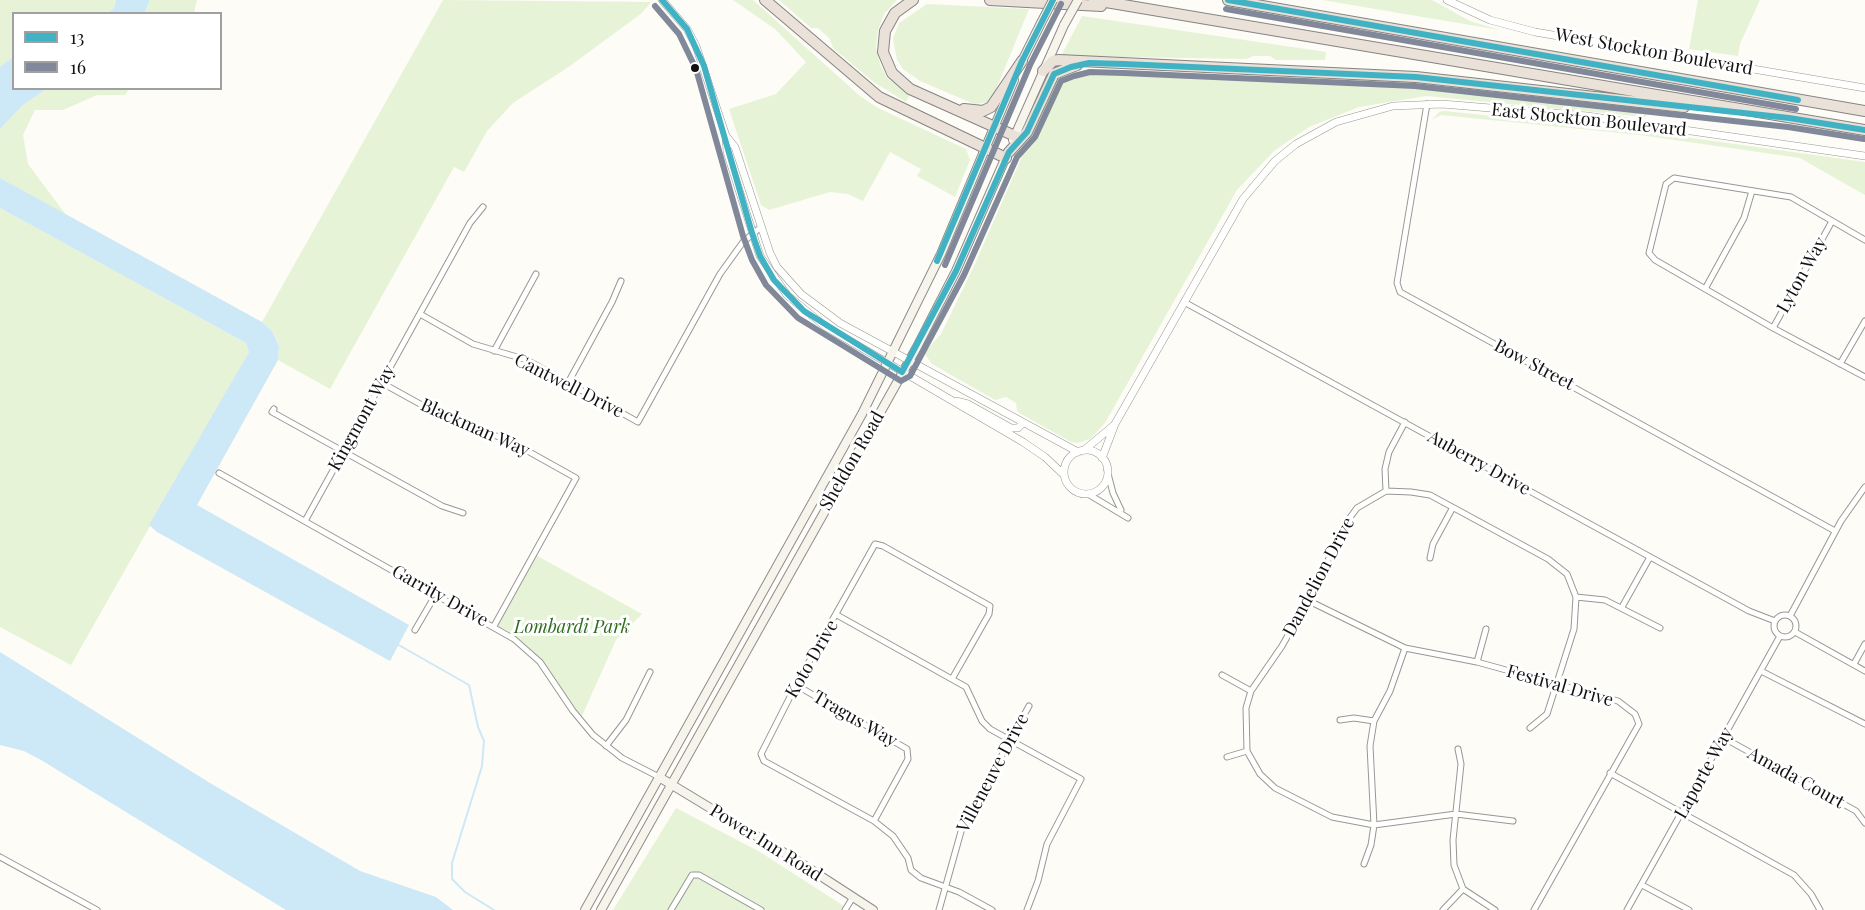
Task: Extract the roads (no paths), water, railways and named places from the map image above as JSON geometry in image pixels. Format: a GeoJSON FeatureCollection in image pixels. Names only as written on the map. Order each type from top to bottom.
{"type":"FeatureCollection","features":[{"type":"Feature","properties":{"kind":"highway"},"geometry":{"type":"LineString","coordinates":[[765,0],[879,97],[1007,155],[1027,132],[1054,74],[1059,70],[1089,63]]}},
{"type":"Feature","properties":{"kind":"highway"},"geometry":{"type":"LineString","coordinates":[[913,0],[889,21],[885,31],[883,52],[892,74],[910,89],[1015,136]]}},
{"type":"Feature","properties":{"kind":"highway"},"geometry":{"type":"LineString","coordinates":[[990,0],[1140,8]]}},
{"type":"Feature","properties":{"kind":"highway"},"geometry":{"type":"LineString","coordinates":[[1094,0],[1865,130]]}},
{"type":"Feature","properties":{"kind":"highway"},"geometry":{"type":"LineString","coordinates":[[1228,0],[1865,111]]}},
{"type":"Feature","properties":{"kind":"highway"},"geometry":{"type":"LineString","coordinates":[[1043,71],[1053,61],[1059,60],[1416,77],[1788,118]]}},
{"type":"Feature","properties":{"kind":"highway"},"geometry":{"type":"LineString","coordinates":[[952,107],[983,111],[990,107],[1022,61]]}},
{"type":"Feature","properties":{"kind":"main road","name":"Sheldon Road"},"geometry":{"type":"LineString","coordinates":[[585,910],[888,364],[941,254],[1022,61],[1053,0]]}},
{"type":"Feature","properties":{"kind":"main road","name":"Sheldon Road"},"geometry":{"type":"LineString","coordinates":[[602,910],[909,360],[956,271],[1043,71],[1078,0]]}},
{"type":"Feature","properties":{"kind":"main road","name":"Power Inn Road"},"geometry":{"type":"LineString","coordinates":[[659,777],[796,860],[873,910]]}},
{"type":"Feature","properties":{"kind":"street"},"geometry":{"type":"LineString","coordinates":[[662,0],[687,29],[696,46],[726,136],[727,152],[760,256],[788,297],[826,327],[1038,452],[1063,474],[1075,491],[1088,494],[1122,511]]}},
{"type":"Feature","properties":{"kind":"street","name":"West Stockton Boulevard"},"geometry":{"type":"LineString","coordinates":[[1447,0],[1490,20],[1535,32],[1865,88]]}},
{"type":"Feature","properties":{"kind":"street","name":"East Stockton Boulevard"},"geometry":{"type":"LineString","coordinates":[[1102,458],[1115,424],[1243,199],[1275,161],[1316,132],[1353,115],[1393,106],[1427,104],[1587,116],[1865,156]]}},
{"type":"Feature","properties":{"kind":"street","name":"Bow Street"},"geometry":{"type":"LineString","coordinates":[[1427,104],[1397,283],[1400,292],[1835,531]]}},
{"type":"Feature","properties":{"kind":"street"},"geometry":{"type":"LineString","coordinates":[[726,136],[735,147],[761,227],[777,267],[801,294],[840,323],[1022,424],[1081,452]]}},
{"type":"Feature","properties":{"kind":"street"},"geometry":{"type":"LineString","coordinates":[[1865,240],[1831,223],[1791,198],[1674,178],[1665,184],[1649,253],[1655,260],[1773,328],[1865,376]]}},
{"type":"Feature","properties":{"kind":"street"},"geometry":{"type":"LineString","coordinates":[[1705,289],[1744,218],[1752,191]]}},
{"type":"Feature","properties":{"kind":"street","name":"Kingmont Way"},"geometry":{"type":"LineString","coordinates":[[305,521],[470,223],[483,207]]}},
{"type":"Feature","properties":{"kind":"street","name":"Lyton Way"},"geometry":{"type":"LineString","coordinates":[[1773,328],[1831,223]]}},
{"type":"Feature","properties":{"kind":"street","name":"Cantwell Drive"},"geometry":{"type":"LineString","coordinates":[[420,314],[473,344],[527,360],[638,422],[720,274],[752,233],[761,227]]}},
{"type":"Feature","properties":{"kind":"street"},"geometry":{"type":"LineString","coordinates":[[494,351],[536,274]]}},
{"type":"Feature","properties":{"kind":"street"},"geometry":{"type":"LineString","coordinates":[[568,383],[621,281]]}},
{"type":"Feature","properties":{"kind":"street","name":"Auberry Drive"},"geometry":{"type":"LineString","coordinates":[[1184,302],[1749,611],[1775,621]]}},
{"type":"Feature","properties":{"kind":"street"},"geometry":{"type":"LineString","coordinates":[[1840,364],[1865,321]]}},
{"type":"Feature","properties":{"kind":"street","name":"Blackman Way"},"geometry":{"type":"LineString","coordinates":[[382,383],[449,420],[507,440],[576,478],[494,626]]}},
{"type":"Feature","properties":{"kind":"street"},"geometry":{"type":"LineString","coordinates":[[950,399],[968,404],[1011,428],[1018,428],[1022,424]]}},
{"type":"Feature","properties":{"kind":"street"},"geometry":{"type":"LineString","coordinates":[[274,409],[272,412],[442,506],[463,513]]}},
{"type":"Feature","properties":{"kind":"street"},"geometry":{"type":"LineString","coordinates":[[1405,423],[1389,452],[1385,469],[1386,491],[1430,495],[1452,509],[1548,559],[1567,574],[1576,597],[1574,629],[1546,714],[1530,728]]}},
{"type":"Feature","properties":{"kind":"street","name":"East Stockton Boulevard"},"geometry":{"type":"LineString","coordinates":[[1081,452],[1115,424]]}},
{"type":"Feature","properties":{"kind":"street"},"geometry":{"type":"LineString","coordinates":[[1063,474],[1066,463],[1081,452],[1090,451],[1102,458],[1113,494],[1128,518]]}},
{"type":"Feature","properties":{"kind":"street"},"geometry":{"type":"LineString","coordinates":[[1088,494],[1104,483],[1107,470]]}},
{"type":"Feature","properties":{"kind":"street","name":"Garrity Drive"},"geometry":{"type":"LineString","coordinates":[[219,473],[514,639],[540,662],[581,723],[606,746],[659,777]]}},
{"type":"Feature","properties":{"kind":"street"},"geometry":{"type":"LineString","coordinates":[[1790,616],[1835,531],[1865,487]]}},
{"type":"Feature","properties":{"kind":"street","name":"Dandelion Drive"},"geometry":{"type":"LineString","coordinates":[[1247,752],[1245,726],[1251,691],[1282,646],[1324,571],[1338,534],[1357,508],[1386,491]]}},
{"type":"Feature","properties":{"kind":"street"},"geometry":{"type":"LineString","coordinates":[[1430,558],[1433,544],[1452,509]]}},
{"type":"Feature","properties":{"kind":"street","name":"Koto Drive"},"geometry":{"type":"LineString","coordinates":[[952,679],[989,614],[990,606],[883,546],[874,544],[837,615],[796,685],[761,754],[764,761],[874,821],[893,836],[908,858],[911,870],[929,882],[947,888],[992,910]]}},
{"type":"Feature","properties":{"kind":"street"},"geometry":{"type":"LineString","coordinates":[[1622,607],[1650,557]]}},
{"type":"Feature","properties":{"kind":"street"},"geometry":{"type":"LineString","coordinates":[[416,630],[436,594]]}},
{"type":"Feature","properties":{"kind":"street"},"geometry":{"type":"LineString","coordinates":[[1576,597],[1605,600],[1660,628]]}},
{"type":"Feature","properties":{"kind":"street","name":"Festival Drive"},"geometry":{"type":"LineString","coordinates":[[1307,600],[1405,648],[1477,662],[1618,701],[1635,714],[1639,724],[1534,910]]}},
{"type":"Feature","properties":{"kind":"street"},"geometry":{"type":"LineString","coordinates":[[837,615],[966,687],[982,721],[1010,740],[1081,778],[1047,844],[1038,881],[1027,910]]}},
{"type":"Feature","properties":{"kind":"street"},"geometry":{"type":"LineString","coordinates":[[1781,616],[1790,616],[1797,624],[1795,632],[1789,637],[1779,636],[1774,628],[1775,621],[1781,616]]}},
{"type":"Feature","properties":{"kind":"street"},"geometry":{"type":"LineString","coordinates":[[1477,662],[1486,629]]}},
{"type":"Feature","properties":{"kind":"street"},"geometry":{"type":"LineString","coordinates":[[1795,632],[1865,671]]}},
{"type":"Feature","properties":{"kind":"street","name":"Laporte Way"},"geometry":{"type":"LineString","coordinates":[[1627,910],[1779,636]]}},
{"type":"Feature","properties":{"kind":"street"},"geometry":{"type":"LineString","coordinates":[[1854,664],[1865,644]]}},
{"type":"Feature","properties":{"kind":"street"},"geometry":{"type":"LineString","coordinates":[[1364,864],[1371,845],[1374,825],[1370,746],[1374,721],[1390,691],[1405,648]]}},
{"type":"Feature","properties":{"kind":"street"},"geometry":{"type":"LineString","coordinates":[[1761,671],[1865,724]]}},
{"type":"Feature","properties":{"kind":"street"},"geometry":{"type":"LineString","coordinates":[[606,746],[626,720],[650,672]]}},
{"type":"Feature","properties":{"kind":"street"},"geometry":{"type":"LineString","coordinates":[[1222,675],[1251,691]]}},
{"type":"Feature","properties":{"kind":"street","name":"Tragus Way"},"geometry":{"type":"LineString","coordinates":[[796,685],[907,749],[908,759],[874,821]]}},
{"type":"Feature","properties":{"kind":"street","name":"Villeneuve Drive"},"geometry":{"type":"LineString","coordinates":[[939,910],[962,828],[1029,706]]}},
{"type":"Feature","properties":{"kind":"street"},"geometry":{"type":"LineString","coordinates":[[1340,720],[1354,718],[1374,721]]}},
{"type":"Feature","properties":{"kind":"street","name":"Amada Court"},"geometry":{"type":"LineString","coordinates":[[1724,738],[1856,811],[1865,823]]}},
{"type":"Feature","properties":{"kind":"street"},"geometry":{"type":"LineString","coordinates":[[1458,749],[1461,764],[1453,840],[1454,866],[1463,889],[1495,910]]}},
{"type":"Feature","properties":{"kind":"street"},"geometry":{"type":"LineString","coordinates":[[1227,757],[1247,752],[1260,774],[1275,788],[1332,817],[1374,825],[1456,814],[1513,821]]}},
{"type":"Feature","properties":{"kind":"street"},"geometry":{"type":"LineString","coordinates":[[1610,772],[1794,875],[1811,894],[1820,910]]}},
{"type":"Feature","properties":{"kind":"street"},"geometry":{"type":"LineString","coordinates":[[0,857],[97,910]]}},
{"type":"Feature","properties":{"kind":"street"},"geometry":{"type":"LineString","coordinates":[[671,910],[692,875],[699,875],[761,910]]}},
{"type":"Feature","properties":{"kind":"street"},"geometry":{"type":"LineString","coordinates":[[1642,885],[1689,910]]}},
{"type":"Feature","properties":{"kind":"street"},"geometry":{"type":"LineString","coordinates":[[1443,910],[1463,889]]}},
{"type":"Feature","properties":{"kind":"street"},"geometry":{"type":"LineString","coordinates":[[845,910],[853,897]]}},
{"type":"Feature","properties":{"kind":"water"},"geometry":{"type":"Polygon","coordinates":[[[116,0],[150,0],[145,12],[108,12],[114,8],[116,0]]]}},
{"type":"Feature","properties":{"kind":"water"},"geometry":{"type":"Polygon","coordinates":[[[12,58],[12,90],[45,90],[22,106],[0,129],[0,67],[12,58]]]}},
{"type":"Feature","properties":{"kind":"water"},"geometry":{"type":"Polygon","coordinates":[[[0,178],[262,322],[272,331],[279,346],[278,360],[197,505],[409,625],[390,661],[157,532],[149,525],[249,352],[246,343],[0,208],[0,178]]]}},
{"type":"Feature","properties":{"kind":"water"},"geometry":{"type":"Polygon","coordinates":[[[0,652],[210,783],[360,871],[436,897],[453,910],[286,910],[41,760],[24,751],[0,745],[0,652]]]}},
{"type":"Feature","properties":{"kind":"waterway"},"geometry":{"type":"LineString","coordinates":[[397,644],[469,685],[478,727],[484,741],[482,766],[452,863],[452,879],[465,892],[494,910]]}},
{"type":"Feature","properties":{"kind":"park label","name":"Lombardi Park"},"geometry":{"type":"Point","coordinates":[572,627]}}]}
